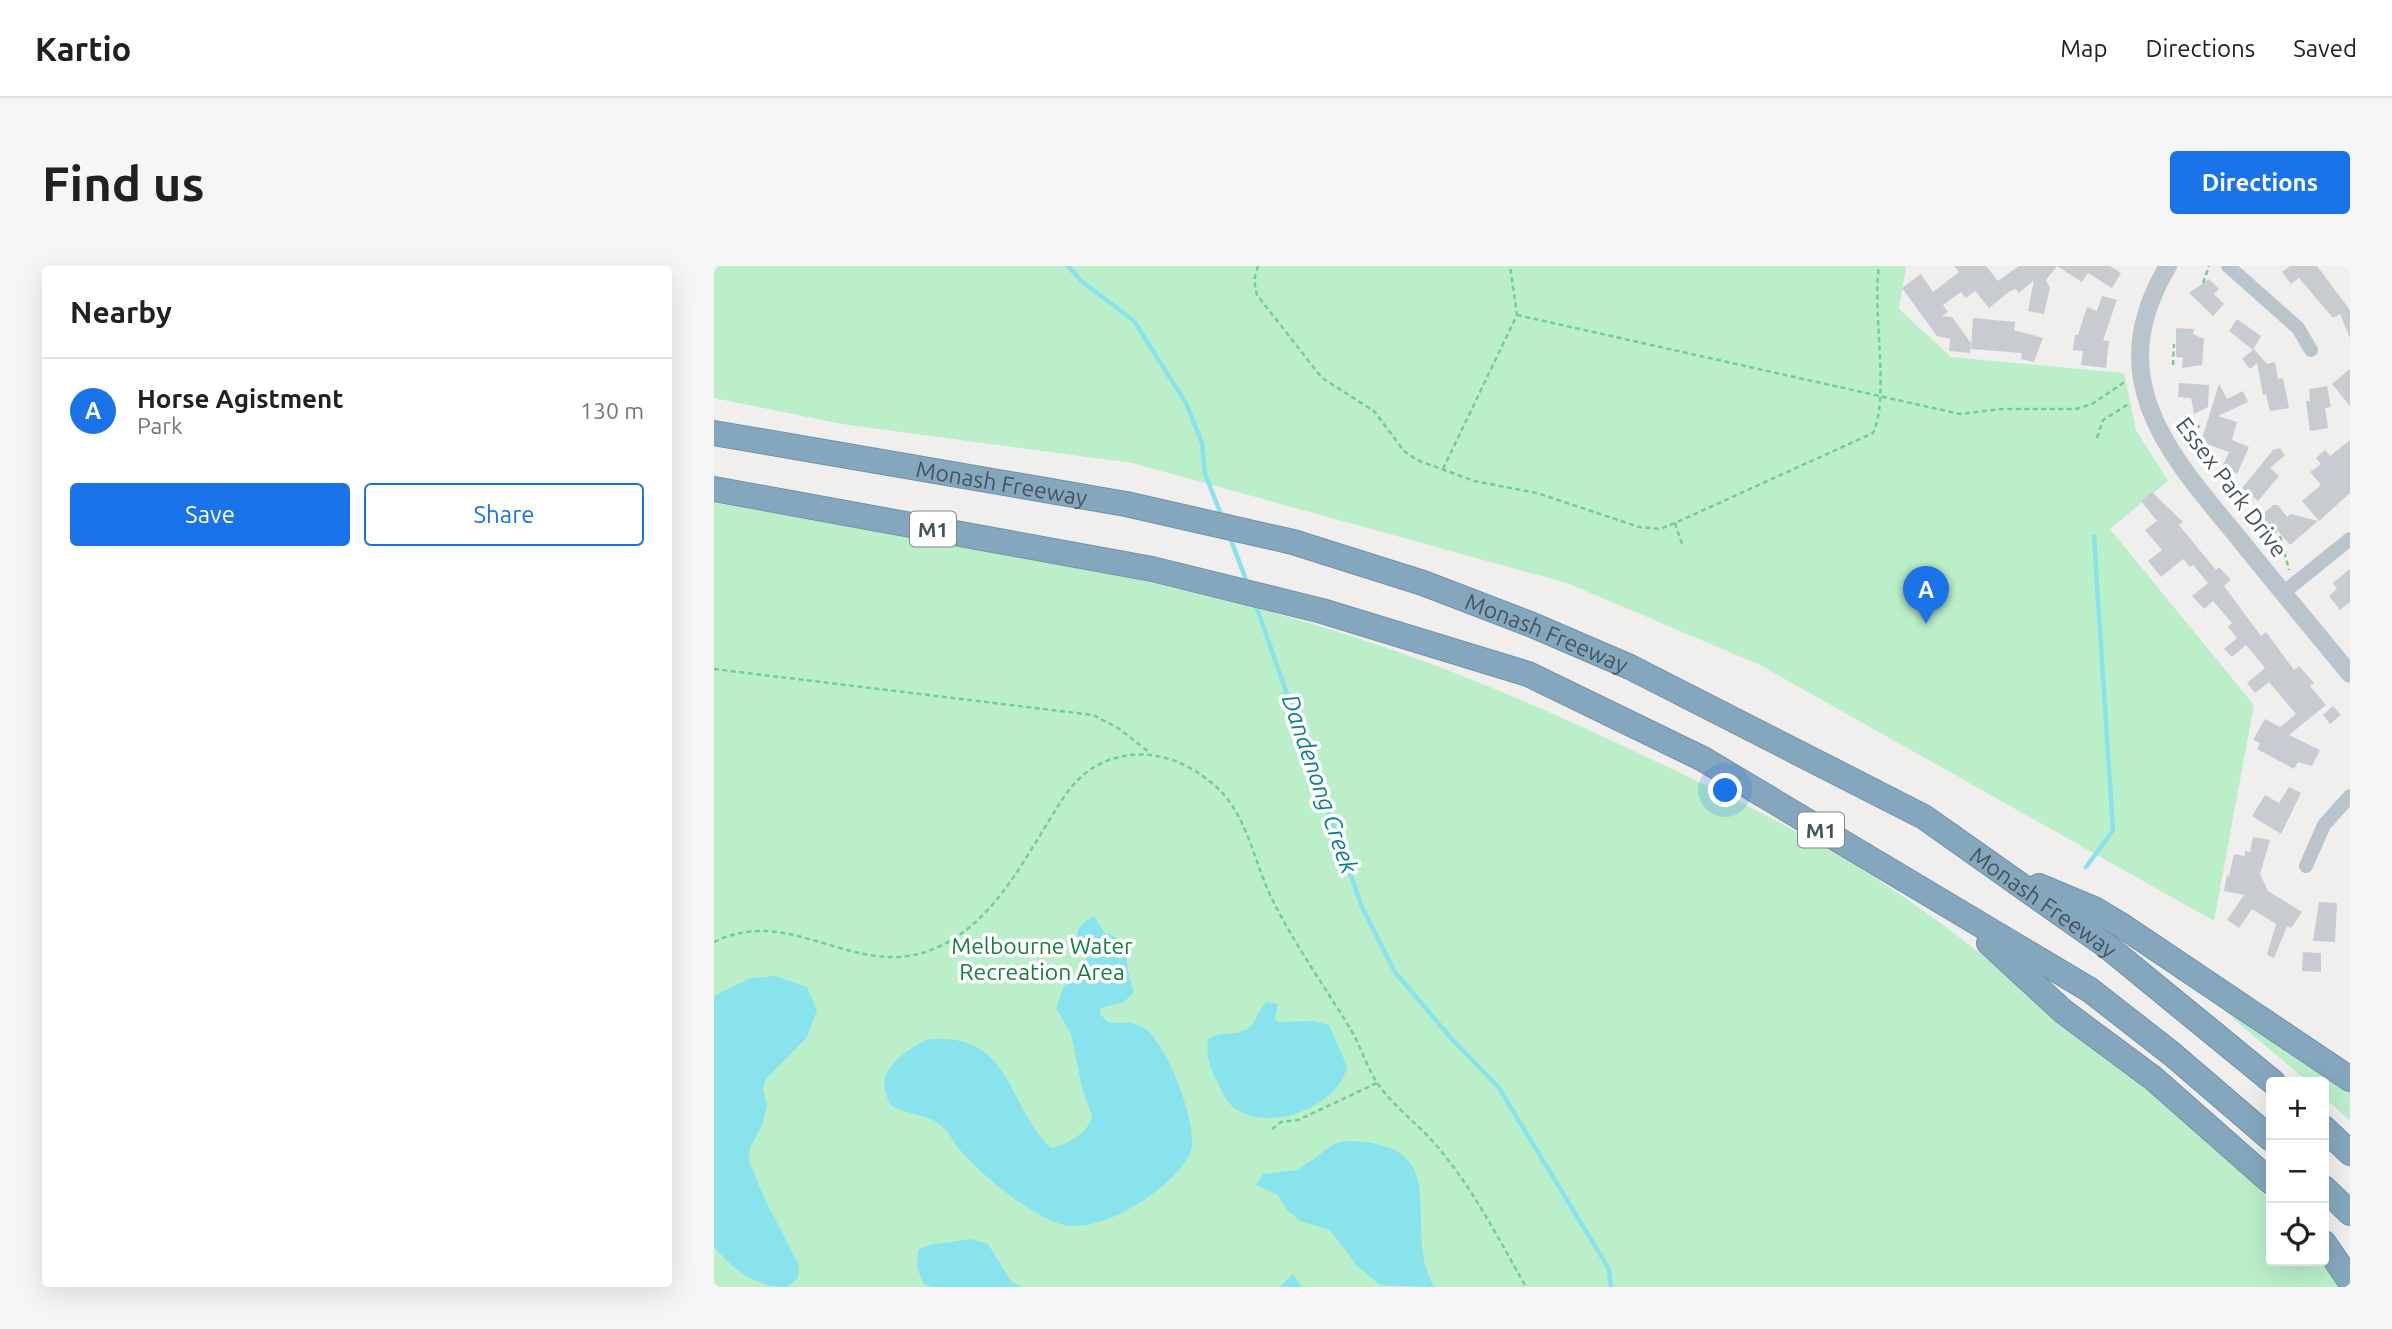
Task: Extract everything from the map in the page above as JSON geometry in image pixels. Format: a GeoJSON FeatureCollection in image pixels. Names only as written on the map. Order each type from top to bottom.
{"type":"FeatureCollection","features":[{"type":"Feature","properties":{"kind":"highway","name":"Monash Freeway"},"geometry":{"type":"LineString","coordinates":[[714,433],[1126,503],[1293,542],[1423,583],[1630,667],[1924,817],[2108,947],[2267,1077]]}},
{"type":"Feature","properties":{"kind":"highway","name":"Monash Freeway"},"geometry":{"type":"LineString","coordinates":[[714,489],[1152,569],[1322,611],[1528,674],[1703,759],[2090,990],[2172,1054],[2266,1135]]}},
{"type":"Feature","properties":{"kind":"highway"},"geometry":{"type":"LineString","coordinates":[[1987,863],[2094,909],[2202,977],[2350,1079]]}},
{"type":"Feature","properties":{"kind":"highway"},"geometry":{"type":"LineString","coordinates":[[1951,908],[2064,1012],[2163,1087],[2266,1178]]}},
{"type":"Feature","properties":{"kind":"highway"},"geometry":{"type":"LineString","coordinates":[[2329,1133],[2350,1153]]}},
{"type":"Feature","properties":{"kind":"highway"},"geometry":{"type":"LineString","coordinates":[[2329,1193],[2350,1213]]}},
{"type":"Feature","properties":{"kind":"highway"},"geometry":{"type":"LineString","coordinates":[[2329,1250],[2350,1281]]}},
{"type":"Feature","properties":{"kind":"street","name":"Essex Park Drive"},"geometry":{"type":"LineString","coordinates":[[2167,266],[2155,290],[2145,323],[2143,377],[2153,422],[2172,457],[2350,674]]}},
{"type":"Feature","properties":{"kind":"street"},"geometry":{"type":"LineString","coordinates":[[2228,266],[2298,328],[2311,350]]}},
{"type":"Feature","properties":{"kind":"street"},"geometry":{"type":"LineString","coordinates":[[2283,593],[2350,539]]}},
{"type":"Feature","properties":{"kind":"street"},"geometry":{"type":"LineString","coordinates":[[2306,866],[2323,825],[2350,796]]}},
{"type":"Feature","properties":{"kind":"path"},"geometry":{"type":"LineString","coordinates":[[1258,266],[1254,280],[1257,295],[1322,378],[1374,411],[1404,451],[1417,460],[1474,481],[1536,493],[1639,527],[1660,529],[1866,439],[1877,426],[1880,396],[1876,286],[1879,266]]}},
{"type":"Feature","properties":{"kind":"path"},"geometry":{"type":"LineString","coordinates":[[1443,469],[1517,315],[1510,266]]}},
{"type":"Feature","properties":{"kind":"path"},"geometry":{"type":"LineString","coordinates":[[2203,283],[2209,266]]}},
{"type":"Feature","properties":{"kind":"path"},"geometry":{"type":"LineString","coordinates":[[1517,315],[1960,414],[2002,409],[2066,411],[2085,408],[2120,383],[2143,377]]}},
{"type":"Feature","properties":{"kind":"path"},"geometry":{"type":"LineString","coordinates":[[2173,365],[2174,344]]}},
{"type":"Feature","properties":{"kind":"path"},"geometry":{"type":"LineString","coordinates":[[2097,438],[2103,420],[2130,402]]}},
{"type":"Feature","properties":{"kind":"path"},"geometry":{"type":"LineString","coordinates":[[2188,421],[2202,428]]}},
{"type":"Feature","properties":{"kind":"path"},"geometry":{"type":"LineString","coordinates":[[1675,523],[1682,544]]}},
{"type":"Feature","properties":{"kind":"path"},"geometry":{"type":"LineString","coordinates":[[2280,536],[2290,570]]}},
{"type":"Feature","properties":{"kind":"path"},"geometry":{"type":"LineString","coordinates":[[714,669],[1093,715],[1118,728],[1149,752],[1172,758],[1213,784],[1236,809],[1273,901],[1365,1053],[1377,1083],[1435,1144],[1469,1185],[1527,1287]]}},
{"type":"Feature","properties":{"kind":"path"},"geometry":{"type":"LineString","coordinates":[[714,942],[749,931],[783,930],[843,950],[889,957],[915,956],[937,948],[963,934],[989,909],[1085,771],[1106,761],[1149,752]]}},
{"type":"Feature","properties":{"kind":"path"},"geometry":{"type":"LineString","coordinates":[[1272,1129],[1280,1122],[1316,1112],[1377,1083]]}},
{"type":"Feature","properties":{"kind":"green space"},"geometry":{"type":"Polygon","coordinates":[[[714,266],[1906,266],[1899,309],[1951,357],[2124,373],[2136,430],[2168,481],[2110,529],[2254,705],[2214,921],[1760,665],[1567,583],[1132,463],[842,424],[714,398],[714,266]]]}},
{"type":"Feature","properties":{"kind":"green space","name":"Melbourne Water Recreation Area"},"geometry":{"type":"Polygon","coordinates":[[[714,503],[1086,569],[1233,602],[1306,622],[1396,651],[1484,684],[1684,775],[1773,819],[1859,867],[1978,952],[2173,1108],[2266,1197],[2266,1266],[2326,1266],[2343,1287],[714,1287],[714,503]]]}},
{"type":"Feature","properties":{"kind":"green space"},"geometry":{"type":"Polygon","coordinates":[[[2187,979],[2350,1086],[2350,1121],[2329,1102],[2329,1077],[2302,1077],[2187,979]]]}},
{"type":"Feature","properties":{"kind":"water"},"geometry":{"type":"Polygon","coordinates":[[[1094,916],[1104,932],[1118,938],[1126,950],[1134,992],[1124,1002],[1101,1008],[1100,1014],[1108,1022],[1131,1023],[1144,1028],[1153,1036],[1179,1086],[1191,1125],[1192,1141],[1190,1153],[1181,1167],[1151,1195],[1112,1217],[1092,1224],[1074,1226],[1044,1217],[1005,1192],[958,1148],[939,1124],[892,1106],[884,1084],[890,1067],[915,1046],[925,1040],[954,1040],[975,1046],[991,1058],[1003,1073],[1036,1130],[1051,1148],[1077,1137],[1087,1127],[1092,1115],[1083,1092],[1071,1034],[1056,1008],[1064,986],[1087,969],[1078,935],[1084,922],[1094,916]]]}},
{"type":"Feature","properties":{"kind":"water"},"geometry":{"type":"Polygon","coordinates":[[[775,976],[807,987],[817,1010],[807,1037],[766,1079],[763,1089],[767,1106],[763,1123],[750,1148],[749,1161],[766,1202],[799,1265],[798,1278],[787,1287],[755,1281],[730,1263],[714,1247],[714,996],[751,978],[775,976]]]}},
{"type":"Feature","properties":{"kind":"water"},"geometry":{"type":"Polygon","coordinates":[[[1267,1002],[1278,1004],[1275,1018],[1278,1022],[1313,1021],[1329,1025],[1347,1066],[1341,1081],[1330,1095],[1315,1105],[1297,1113],[1260,1118],[1244,1113],[1230,1104],[1223,1094],[1209,1062],[1208,1042],[1209,1038],[1218,1035],[1247,1029],[1267,1002]]]}},
{"type":"Feature","properties":{"kind":"water"},"geometry":{"type":"Polygon","coordinates":[[[1344,1141],[1380,1145],[1402,1155],[1415,1171],[1420,1191],[1425,1263],[1434,1287],[1380,1285],[1357,1266],[1330,1230],[1300,1221],[1287,1210],[1278,1195],[1256,1185],[1263,1174],[1298,1170],[1334,1144],[1344,1141]]]}},
{"type":"Feature","properties":{"kind":"water"},"geometry":{"type":"Polygon","coordinates":[[[971,1239],[988,1244],[1011,1281],[1022,1287],[934,1287],[924,1284],[917,1268],[918,1250],[929,1245],[971,1239]]]}},
{"type":"Feature","properties":{"kind":"water"},"geometry":{"type":"Polygon","coordinates":[[[1293,1274],[1302,1287],[1279,1287],[1293,1274]]]}},
{"type":"Feature","properties":{"kind":"building"},"geometry":{"type":"Polygon","coordinates":[[[1954,266],[1986,266],[1998,281],[2019,266],[2057,266],[2046,280],[2050,288],[2044,314],[2028,311],[2034,280],[2019,293],[2016,289],[2010,291],[1989,308],[1975,291],[1966,298],[1961,292],[1943,305],[1948,312],[1942,316],[1952,317],[1971,343],[1970,353],[1949,351],[1950,339],[1937,336],[1902,288],[1921,274],[1933,292],[1959,272],[1954,266]]]}},
{"type":"Feature","properties":{"kind":"building"},"geometry":{"type":"Polygon","coordinates":[[[2057,266],[2110,266],[2121,273],[2112,288],[2088,273],[2082,282],[2057,266]]]}},
{"type":"Feature","properties":{"kind":"building"},"geometry":{"type":"Polygon","coordinates":[[[2290,266],[2317,266],[2350,310],[2350,338],[2340,314],[2333,318],[2299,278],[2291,284],[2282,272],[2290,266]]]}},
{"type":"Feature","properties":{"kind":"building"},"geometry":{"type":"Polygon","coordinates":[[[2209,279],[2219,289],[2214,294],[2224,304],[2213,316],[2189,293],[2209,279]]]}},
{"type":"Feature","properties":{"kind":"building"},"geometry":{"type":"Polygon","coordinates":[[[2102,296],[2117,300],[2103,340],[2109,341],[2106,368],[2081,365],[2083,351],[2073,350],[2075,335],[2078,335],[2087,307],[2097,311],[2102,296]]]}},
{"type":"Feature","properties":{"kind":"building"},"geometry":{"type":"Polygon","coordinates":[[[1973,318],[2015,322],[2014,330],[2043,338],[2034,362],[2021,359],[2022,353],[1971,349],[1973,318]]]}},
{"type":"Feature","properties":{"kind":"building"},"geometry":{"type":"Polygon","coordinates":[[[2237,319],[2261,336],[2253,350],[2229,331],[2237,319]]]}},
{"type":"Feature","properties":{"kind":"building"},"geometry":{"type":"Polygon","coordinates":[[[2176,328],[2194,329],[2193,334],[2204,339],[2202,365],[2182,368],[2183,358],[2176,357],[2176,328]]]}},
{"type":"Feature","properties":{"kind":"building"},"geometry":{"type":"Polygon","coordinates":[[[2254,349],[2267,364],[2275,362],[2278,379],[2283,378],[2289,408],[2270,411],[2266,394],[2263,395],[2257,363],[2250,369],[2242,359],[2254,349]]]}},
{"type":"Feature","properties":{"kind":"building"},"geometry":{"type":"Polygon","coordinates":[[[2350,369],[2350,406],[2332,384],[2350,369]]]}},
{"type":"Feature","properties":{"kind":"building"},"geometry":{"type":"Polygon","coordinates":[[[2179,383],[2209,385],[2208,407],[2194,414],[2191,398],[2178,397],[2179,383]]]}},
{"type":"Feature","properties":{"kind":"building"},"geometry":{"type":"Polygon","coordinates":[[[2219,384],[2227,399],[2243,391],[2248,402],[2218,416],[2237,422],[2232,440],[2249,447],[2237,474],[2222,467],[2229,452],[2201,442],[2219,384]]]}},
{"type":"Feature","properties":{"kind":"building"},"geometry":{"type":"Polygon","coordinates":[[[2327,386],[2331,407],[2325,408],[2328,428],[2310,431],[2306,401],[2310,401],[2309,389],[2327,386]]]}},
{"type":"Feature","properties":{"kind":"building"},"geometry":{"type":"Polygon","coordinates":[[[2350,440],[2350,493],[2319,521],[2302,501],[2321,485],[2310,472],[2321,464],[2316,458],[2325,450],[2330,456],[2350,440]]]}},
{"type":"Feature","properties":{"kind":"building"},"geometry":{"type":"Polygon","coordinates":[[[2280,448],[2285,455],[2270,468],[2279,476],[2258,501],[2242,488],[2273,450],[2280,448]]]}},
{"type":"Feature","properties":{"kind":"building"},"geometry":{"type":"Polygon","coordinates":[[[2152,492],[2183,522],[2179,525],[2216,570],[2219,567],[2231,580],[2224,586],[2261,636],[2266,632],[2294,670],[2299,666],[2314,683],[2310,686],[2326,705],[2289,735],[2320,750],[2312,766],[2298,762],[2294,769],[2257,749],[2260,743],[2253,740],[2265,719],[2280,727],[2296,714],[2269,682],[2255,693],[2247,683],[2265,668],[2246,645],[2232,657],[2224,649],[2237,638],[2228,627],[2232,623],[2213,601],[2204,609],[2192,596],[2208,583],[2193,565],[2190,567],[2183,559],[2161,577],[2148,561],[2162,550],[2145,530],[2157,521],[2141,501],[2152,492]]]}},
{"type":"Feature","properties":{"kind":"building"},"geometry":{"type":"Polygon","coordinates":[[[2273,505],[2278,505],[2287,517],[2291,514],[2318,521],[2290,545],[2278,531],[2275,534],[2260,517],[2273,505]]]}},
{"type":"Feature","properties":{"kind":"building"},"geometry":{"type":"Polygon","coordinates":[[[2350,569],[2350,602],[2340,610],[2329,596],[2337,589],[2333,583],[2350,569]]]}},
{"type":"Feature","properties":{"kind":"building"},"geometry":{"type":"Polygon","coordinates":[[[2333,706],[2341,715],[2330,724],[2323,715],[2333,706]]]}},
{"type":"Feature","properties":{"kind":"building"},"geometry":{"type":"Polygon","coordinates":[[[2289,787],[2301,793],[2281,834],[2252,816],[2265,795],[2279,803],[2289,787]]]}},
{"type":"Feature","properties":{"kind":"building"},"geometry":{"type":"Polygon","coordinates":[[[2253,837],[2270,840],[2260,874],[2268,891],[2302,912],[2291,928],[2287,926],[2274,958],[2267,955],[2276,924],[2252,909],[2239,928],[2227,920],[2244,895],[2224,891],[2227,875],[2229,876],[2234,854],[2245,856],[2245,851],[2250,852],[2253,837]]]}},
{"type":"Feature","properties":{"kind":"building"},"geometry":{"type":"Polygon","coordinates":[[[2319,902],[2337,903],[2335,942],[2313,941],[2319,902]]]}},
{"type":"Feature","properties":{"kind":"building"},"geometry":{"type":"Polygon","coordinates":[[[2303,952],[2321,953],[2321,972],[2302,971],[2303,952]]]}},
{"type":"Feature","properties":{"kind":"waterway","name":"Dandenong Creek"},"geometry":{"type":"LineString","coordinates":[[1068,266],[1081,281],[1134,321],[1186,403],[1202,443],[1205,474],[1222,517]]}},
{"type":"Feature","properties":{"kind":"waterway","name":"Dandenong Creek"},"geometry":{"type":"LineString","coordinates":[[1229,535],[1248,585]]}},
{"type":"Feature","properties":{"kind":"waterway"},"geometry":{"type":"LineString","coordinates":[[2086,867],[2113,831],[2094,537]]}},
{"type":"Feature","properties":{"kind":"waterway","name":"Dandenong Creek"},"geometry":{"type":"LineString","coordinates":[[1255,603],[1362,907],[1395,972],[1450,1037],[1499,1088],[1609,1269],[1611,1287]]}},
{"type":"Feature","properties":{"kind":"place","name":"Horse Agistment"},"geometry":{"type":"Point","coordinates":[1926,624]}}]}
